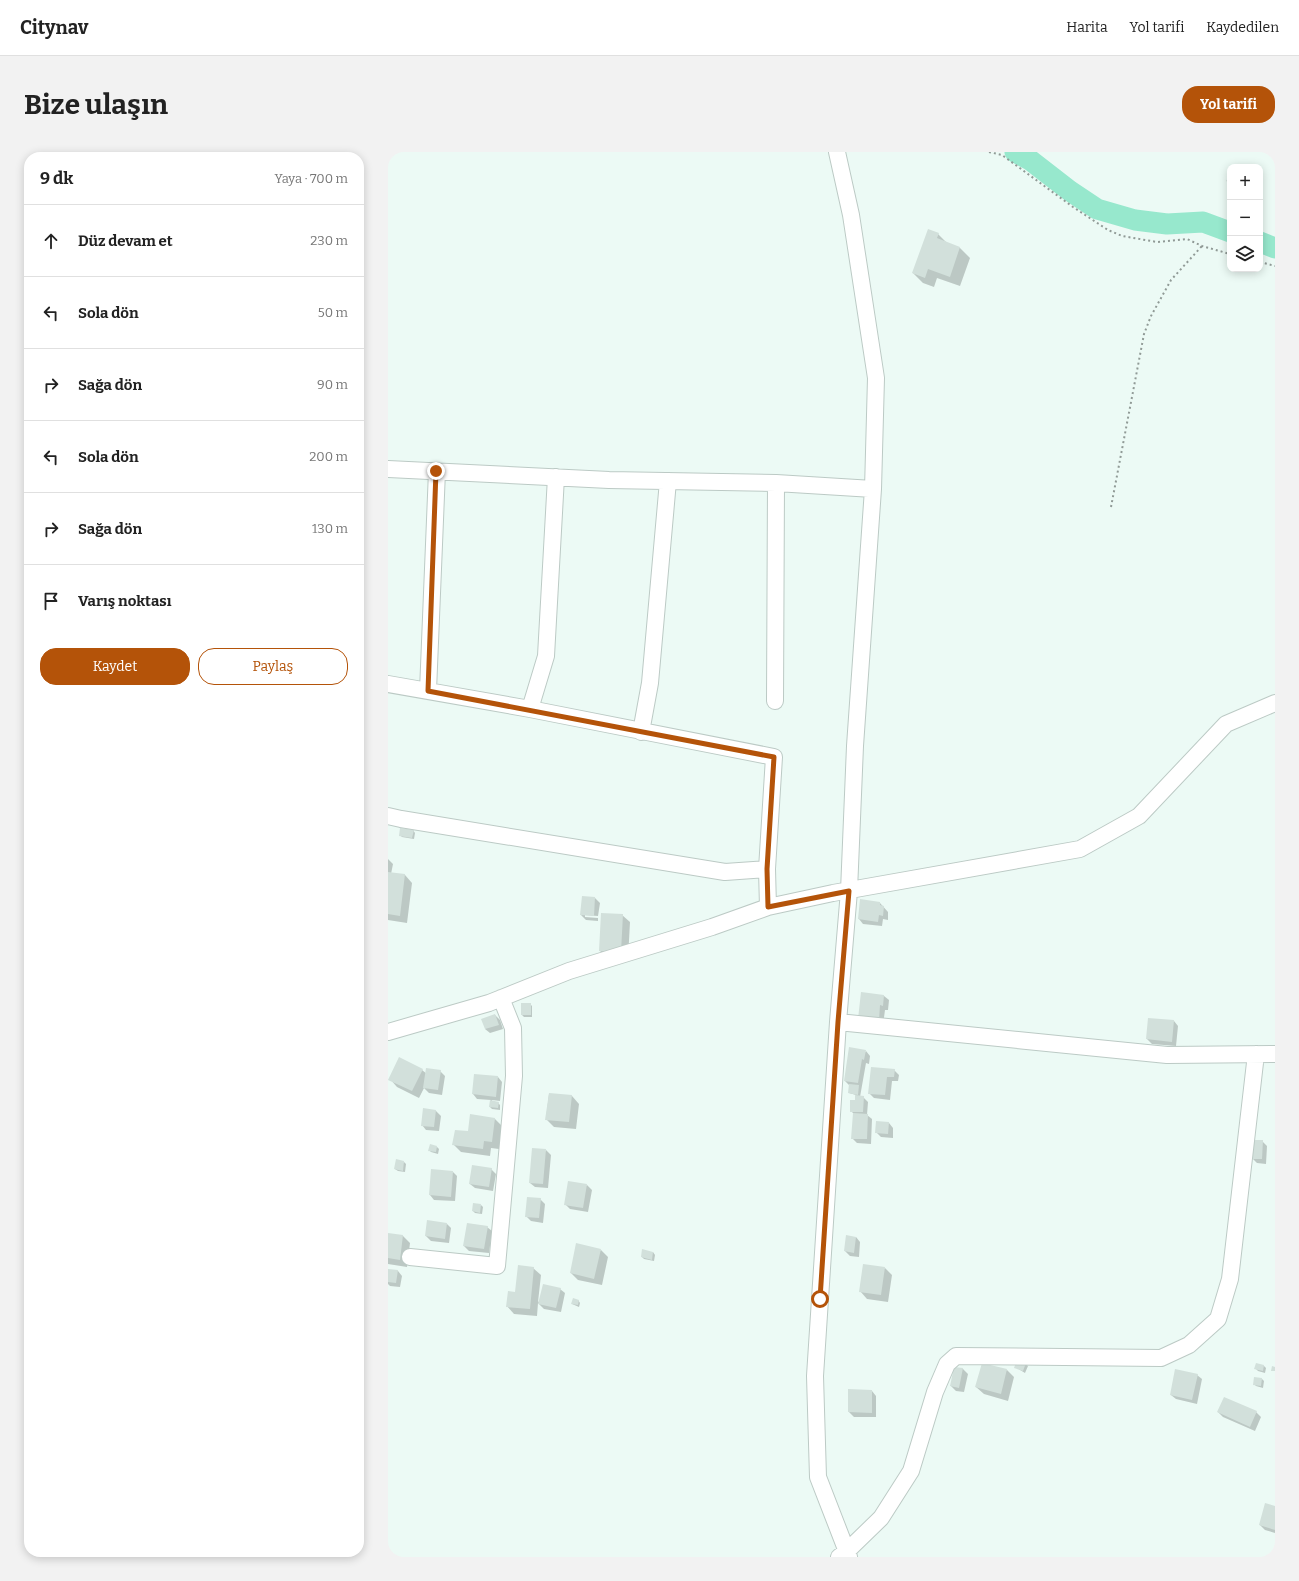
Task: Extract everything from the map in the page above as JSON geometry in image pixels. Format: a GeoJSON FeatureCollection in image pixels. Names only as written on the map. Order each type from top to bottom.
{"type":"FeatureCollection","features":[{"type":"Feature","properties":{"kind":"street"},"geometry":{"type":"LineString","coordinates":[[837,152],[851,215],[876,378],[868,488],[855,746],[843,892],[838,1022],[815,1376],[818,1477],[844,1555],[881,1518],[911,1471],[935,1392],[947,1364],[956,1356],[1161,1358],[1189,1345],[1218,1319],[1230,1279],[1256,1054]]}},
{"type":"Feature","properties":{"kind":"street"},"geometry":{"type":"LineString","coordinates":[[388,469],[556,477],[776,483],[868,488]]}},
{"type":"Feature","properties":{"kind":"street"},"geometry":{"type":"LineString","coordinates":[[428,691],[436,471]]}},
{"type":"Feature","properties":{"kind":"street"},"geometry":{"type":"LineString","coordinates":[[530,709],[546,656],[556,477]]}},
{"type":"Feature","properties":{"kind":"street"},"geometry":{"type":"LineString","coordinates":[[641,732],[650,683],[668,481]]}},
{"type":"Feature","properties":{"kind":"street"},"geometry":{"type":"LineString","coordinates":[[774,702],[776,483]]}},
{"type":"Feature","properties":{"kind":"street"},"geometry":{"type":"LineString","coordinates":[[388,684],[530,709],[774,757],[767,869],[768,907]]}},
{"type":"Feature","properties":{"kind":"street"},"geometry":{"type":"LineString","coordinates":[[388,1032],[489,1003],[569,971],[712,927],[768,907],[1080,849],[1139,816],[1226,724],[1275,703]]}},
{"type":"Feature","properties":{"kind":"street"},"geometry":{"type":"LineString","coordinates":[[388,816],[401,820],[725,872],[767,869]]}},
{"type":"Feature","properties":{"kind":"street"},"geometry":{"type":"LineString","coordinates":[[410,1257],[497,1266],[514,1076],[512,1028],[501,998]]}},
{"type":"Feature","properties":{"kind":"street"},"geometry":{"type":"LineString","coordinates":[[838,1022],[1167,1055],[1275,1054]]}},
{"type":"Feature","properties":{"kind":"path"},"geometry":{"type":"LineString","coordinates":[[989,152],[1002,155],[1073,207],[1108,230],[1122,236],[1157,242],[1186,239],[1202,246],[1227,253]]}},
{"type":"Feature","properties":{"kind":"path"},"geometry":{"type":"LineString","coordinates":[[1111,507],[1144,334],[1150,316],[1171,280],[1202,246]]}},
{"type":"Feature","properties":{"kind":"path"},"geometry":{"type":"LineString","coordinates":[[1263,263],[1275,266]]}},
{"type":"Feature","properties":{"kind":"building"},"geometry":{"type":"Polygon","coordinates":[[[928,229],[939,233],[937,238],[960,247],[950,277],[928,269],[925,278],[912,273],[928,229]]]}},
{"type":"Feature","properties":{"kind":"building"},"geometry":{"type":"Polygon","coordinates":[[[400,828],[414,830],[412,838],[399,836],[400,828]]]}},
{"type":"Feature","properties":{"kind":"building"},"geometry":{"type":"Polygon","coordinates":[[[388,872],[405,874],[400,916],[388,914],[388,872]]]}},
{"type":"Feature","properties":{"kind":"building"},"geometry":{"type":"Polygon","coordinates":[[[582,896],[595,897],[594,916],[580,915],[582,896]]]}},
{"type":"Feature","properties":{"kind":"building"},"geometry":{"type":"Polygon","coordinates":[[[860,899],[880,902],[880,905],[884,906],[883,916],[879,915],[878,922],[858,919],[860,899]]]}},
{"type":"Feature","properties":{"kind":"building"},"geometry":{"type":"Polygon","coordinates":[[[601,913],[623,914],[621,952],[599,951],[601,913]]]}},
{"type":"Feature","properties":{"kind":"building"},"geometry":{"type":"Polygon","coordinates":[[[861,992],[884,995],[883,1006],[880,1005],[879,1021],[858,1019],[861,992]]]}},
{"type":"Feature","properties":{"kind":"building"},"geometry":{"type":"Polygon","coordinates":[[[521,1003],[531,1003],[531,1015],[521,1015],[521,1003]]]}},
{"type":"Feature","properties":{"kind":"building"},"geometry":{"type":"Polygon","coordinates":[[[495,1014],[499,1025],[485,1029],[481,1019],[495,1014]]]}},
{"type":"Feature","properties":{"kind":"building"},"geometry":{"type":"Polygon","coordinates":[[[1148,1018],[1174,1020],[1172,1042],[1146,1039],[1148,1018]]]}},
{"type":"Feature","properties":{"kind":"building"},"geometry":{"type":"Polygon","coordinates":[[[849,1047],[866,1050],[864,1060],[862,1059],[858,1083],[844,1081],[849,1047]]]}},
{"type":"Feature","properties":{"kind":"building"},"geometry":{"type":"Polygon","coordinates":[[[399,1057],[423,1069],[412,1091],[388,1080],[399,1057]]]}},
{"type":"Feature","properties":{"kind":"building"},"geometry":{"type":"Polygon","coordinates":[[[871,1067],[895,1069],[894,1077],[887,1077],[885,1095],[868,1094],[871,1067]]]}},
{"type":"Feature","properties":{"kind":"building"},"geometry":{"type":"Polygon","coordinates":[[[426,1068],[441,1070],[438,1090],[423,1088],[426,1068]]]}},
{"type":"Feature","properties":{"kind":"building"},"geometry":{"type":"Polygon","coordinates":[[[474,1074],[498,1076],[496,1097],[472,1094],[474,1074]]]}},
{"type":"Feature","properties":{"kind":"building"},"geometry":{"type":"Polygon","coordinates":[[[849,1084],[859,1085],[858,1095],[848,1093],[849,1084]]]}},
{"type":"Feature","properties":{"kind":"building"},"geometry":{"type":"Polygon","coordinates":[[[549,1093],[572,1095],[569,1122],[545,1120],[549,1093]]]}},
{"type":"Feature","properties":{"kind":"building"},"geometry":{"type":"Polygon","coordinates":[[[855,1095],[864,1096],[863,1112],[850,1112],[850,1100],[855,1100],[855,1095]]]}},
{"type":"Feature","properties":{"kind":"building"},"geometry":{"type":"Polygon","coordinates":[[[490,1100],[499,1102],[498,1108],[489,1107],[490,1100]]]}},
{"type":"Feature","properties":{"kind":"building"},"geometry":{"type":"Polygon","coordinates":[[[423,1108],[436,1110],[434,1127],[421,1126],[423,1108]]]}},
{"type":"Feature","properties":{"kind":"building"},"geometry":{"type":"Polygon","coordinates":[[[853,1113],[868,1114],[867,1139],[851,1139],[853,1113]]]}},
{"type":"Feature","properties":{"kind":"building"},"geometry":{"type":"Polygon","coordinates":[[[470,1114],[495,1118],[492,1142],[484,1141],[483,1149],[452,1145],[455,1130],[468,1131],[470,1114]]]}},
{"type":"Feature","properties":{"kind":"building"},"geometry":{"type":"Polygon","coordinates":[[[876,1121],[889,1122],[888,1134],[875,1133],[876,1121]]]}},
{"type":"Feature","properties":{"kind":"building"},"geometry":{"type":"Polygon","coordinates":[[[1252,1140],[1263,1140],[1262,1159],[1251,1159],[1252,1140]]]}},
{"type":"Feature","properties":{"kind":"building"},"geometry":{"type":"Polygon","coordinates":[[[430,1144],[437,1146],[436,1152],[428,1151],[430,1144]]]}},
{"type":"Feature","properties":{"kind":"building"},"geometry":{"type":"Polygon","coordinates":[[[532,1148],[546,1149],[543,1184],[529,1183],[532,1148]]]}},
{"type":"Feature","properties":{"kind":"building"},"geometry":{"type":"Polygon","coordinates":[[[396,1159],[404,1161],[403,1171],[394,1169],[396,1159]]]}},
{"type":"Feature","properties":{"kind":"building"},"geometry":{"type":"Polygon","coordinates":[[[472,1165],[492,1168],[489,1187],[469,1184],[472,1165]]]}},
{"type":"Feature","properties":{"kind":"building"},"geometry":{"type":"Polygon","coordinates":[[[431,1169],[453,1171],[451,1197],[429,1195],[431,1169]]]}},
{"type":"Feature","properties":{"kind":"building"},"geometry":{"type":"Polygon","coordinates":[[[568,1181],[587,1184],[583,1208],[564,1205],[568,1181]]]}},
{"type":"Feature","properties":{"kind":"building"},"geometry":{"type":"Polygon","coordinates":[[[527,1197],[541,1198],[539,1218],[525,1217],[527,1197]]]}},
{"type":"Feature","properties":{"kind":"building"},"geometry":{"type":"Polygon","coordinates":[[[473,1203],[481,1204],[480,1213],[472,1211],[473,1203]]]}},
{"type":"Feature","properties":{"kind":"building"},"geometry":{"type":"Polygon","coordinates":[[[427,1220],[447,1223],[445,1239],[425,1236],[427,1220]]]}},
{"type":"Feature","properties":{"kind":"building"},"geometry":{"type":"Polygon","coordinates":[[[467,1223],[488,1226],[484,1249],[463,1246],[467,1223]]]}},
{"type":"Feature","properties":{"kind":"building"},"geometry":{"type":"Polygon","coordinates":[[[388,1233],[403,1235],[400,1260],[388,1258],[388,1233]]]}},
{"type":"Feature","properties":{"kind":"building"},"geometry":{"type":"Polygon","coordinates":[[[846,1235],[856,1237],[854,1253],[844,1251],[846,1235]]]}},
{"type":"Feature","properties":{"kind":"building"},"geometry":{"type":"Polygon","coordinates":[[[576,1243],[601,1249],[594,1279],[570,1273],[576,1243]]]}},
{"type":"Feature","properties":{"kind":"building"},"geometry":{"type":"Polygon","coordinates":[[[642,1249],[653,1252],[652,1260],[641,1257],[642,1249]]]}},
{"type":"Feature","properties":{"kind":"building"},"geometry":{"type":"Polygon","coordinates":[[[863,1264],[885,1267],[881,1295],[859,1292],[863,1264]]]}},
{"type":"Feature","properties":{"kind":"building"},"geometry":{"type":"Polygon","coordinates":[[[518,1265],[534,1267],[530,1309],[506,1307],[508,1291],[515,1292],[518,1265]]]}},
{"type":"Feature","properties":{"kind":"building"},"geometry":{"type":"Polygon","coordinates":[[[388,1269],[398,1270],[396,1283],[388,1282],[388,1269]]]}},
{"type":"Feature","properties":{"kind":"building"},"geometry":{"type":"Polygon","coordinates":[[[543,1284],[561,1288],[556,1308],[538,1304],[543,1284]]]}},
{"type":"Feature","properties":{"kind":"building"},"geometry":{"type":"Polygon","coordinates":[[[573,1298],[579,1300],[578,1305],[571,1304],[573,1298]]]}},
{"type":"Feature","properties":{"kind":"building"},"geometry":{"type":"Polygon","coordinates":[[[1017,1360],[1026,1363],[1023,1371],[1014,1368],[1017,1360]]]}},
{"type":"Feature","properties":{"kind":"building"},"geometry":{"type":"Polygon","coordinates":[[[982,1363],[1007,1369],[1001,1394],[975,1387],[982,1363]]]}},
{"type":"Feature","properties":{"kind":"building"},"geometry":{"type":"Polygon","coordinates":[[[1256,1363],[1264,1365],[1263,1371],[1254,1369],[1256,1363]]]}},
{"type":"Feature","properties":{"kind":"building"},"geometry":{"type":"Polygon","coordinates":[[[1272,1366],[1275,1367],[1275,1371],[1271,1371],[1272,1366]]]}},
{"type":"Feature","properties":{"kind":"building"},"geometry":{"type":"Polygon","coordinates":[[[954,1367],[963,1368],[959,1388],[950,1386],[954,1367]]]}},
{"type":"Feature","properties":{"kind":"building"},"geometry":{"type":"Polygon","coordinates":[[[1175,1369],[1198,1374],[1192,1400],[1170,1395],[1175,1369]]]}},
{"type":"Feature","properties":{"kind":"building"},"geometry":{"type":"Polygon","coordinates":[[[1254,1377],[1262,1378],[1261,1386],[1253,1385],[1254,1377]]]}},
{"type":"Feature","properties":{"kind":"building"},"geometry":{"type":"Polygon","coordinates":[[[848,1389],[872,1390],[872,1413],[848,1412],[848,1389]]]}},
{"type":"Feature","properties":{"kind":"building"},"geometry":{"type":"Polygon","coordinates":[[[1224,1397],[1257,1411],[1250,1427],[1217,1412],[1224,1397]]]}},
{"type":"Feature","properties":{"kind":"building"},"geometry":{"type":"Polygon","coordinates":[[[1265,1503],[1275,1506],[1275,1530],[1259,1525],[1265,1503]]]}},
{"type":"Feature","properties":{"kind":"waterway"},"geometry":{"type":"LineString","coordinates":[[1015,152],[1030,160],[1070,191],[1097,209],[1135,220],[1167,224],[1203,222],[1227,231]]}},
{"type":"Feature","properties":{"kind":"waterway"},"geometry":{"type":"LineString","coordinates":[[1263,243],[1275,248]]}},
{"type":"Feature","properties":{"kind":"route"},"geometry":{"type":"LineString","coordinates":[[436,471],[428,691],[530,709],[774,757],[767,869],[768,907],[849,891],[838,1022],[820,1299]]}}]}
